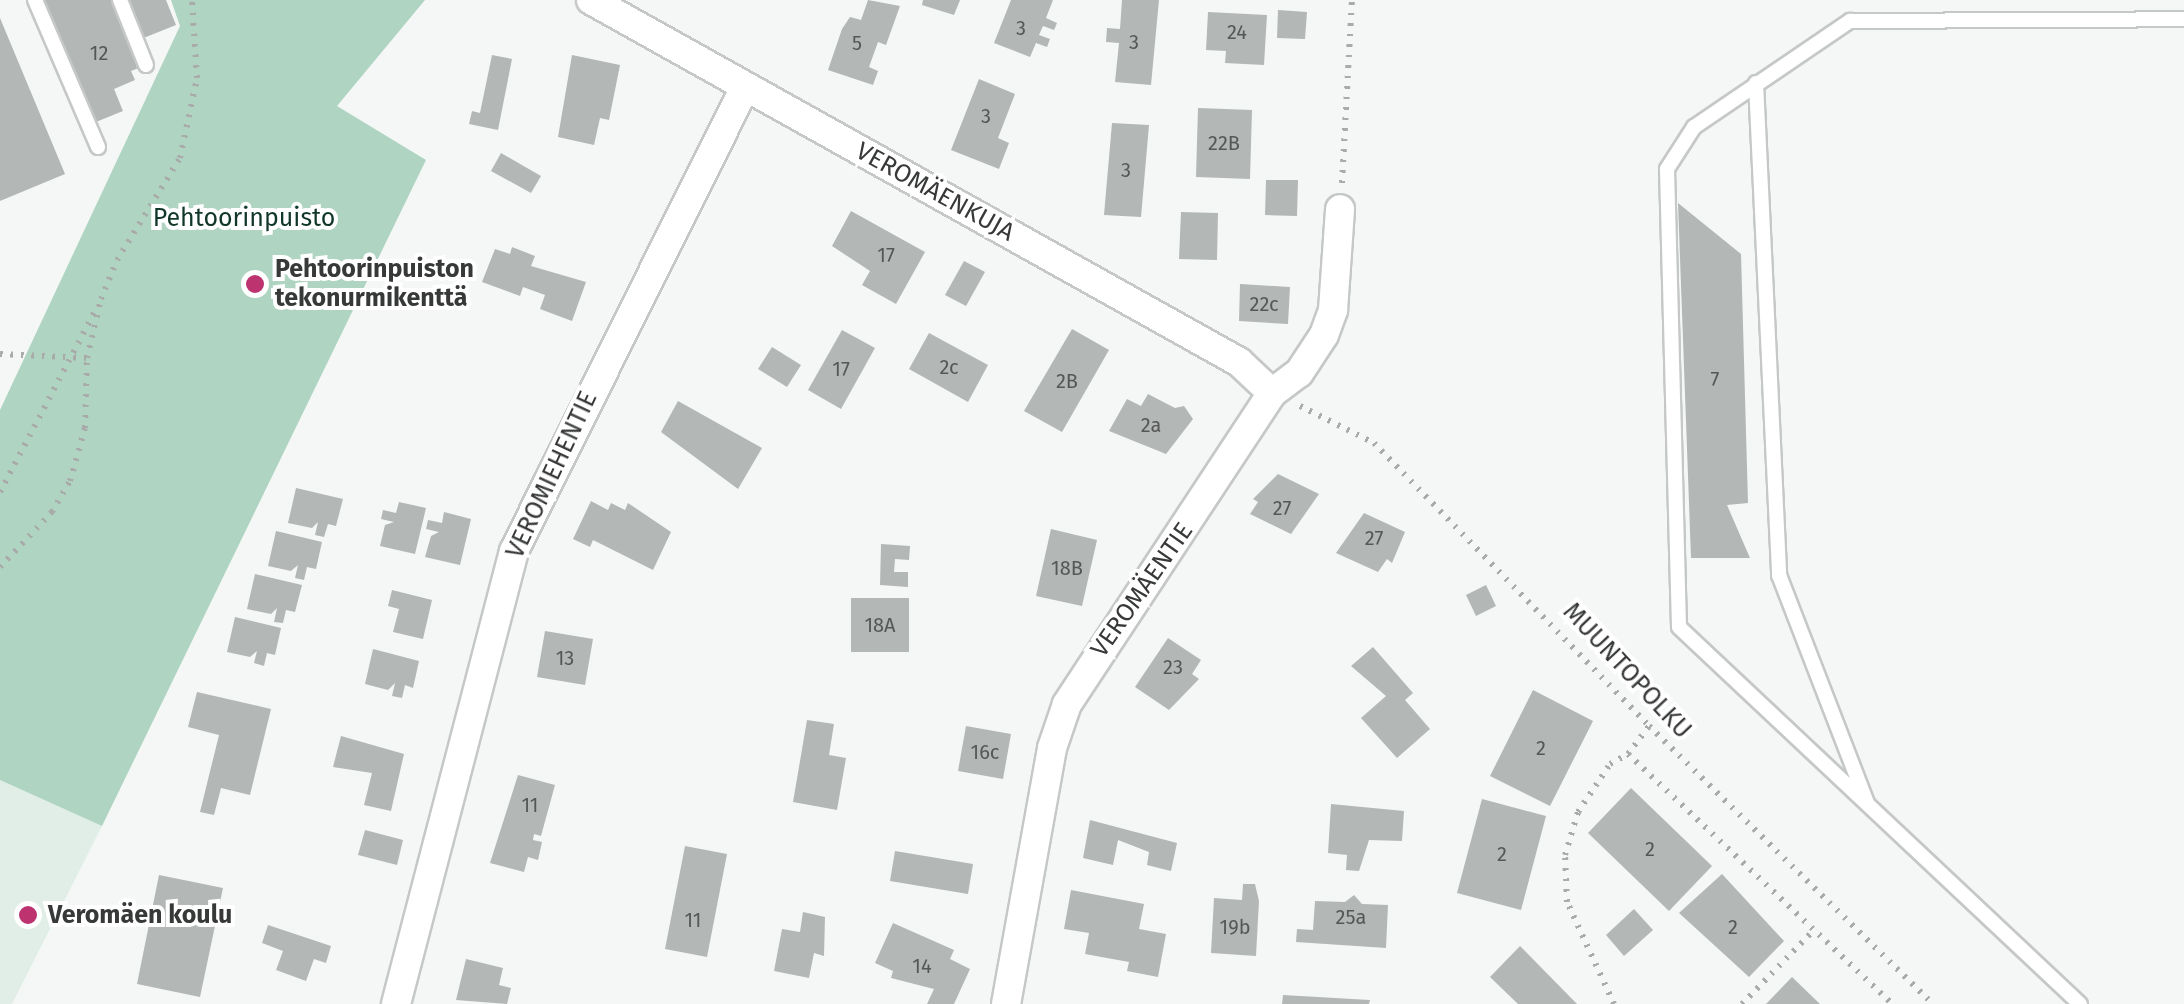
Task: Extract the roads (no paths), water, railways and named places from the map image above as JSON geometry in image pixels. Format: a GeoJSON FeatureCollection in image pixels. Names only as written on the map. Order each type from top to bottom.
{"type":"FeatureCollection","features":[{"type":"Feature","properties":{"kind":"street","name":"VEROMÄENKUJA"},"geometry":{"type":"LineString","coordinates":[[592,0],[1238,362],[1272,392]]}},
{"type":"Feature","properties":{"kind":"street","name":"VEROMIEHENTIE"},"geometry":{"type":"LineString","coordinates":[[396,1004],[514,551],[745,87]]}},
{"type":"Feature","properties":{"kind":"street","name":"VEROMÄENTIE"},"geometry":{"type":"LineString","coordinates":[[1006,1004],[1052,748],[1067,704],[1272,392],[1299,373],[1324,335],[1333,310],[1340,210]]}},
{"type":"Feature","properties":{"kind":"lane"},"geometry":{"type":"LineString","coordinates":[[36,0],[98,146]]}},
{"type":"Feature","properties":{"kind":"lane"},"geometry":{"type":"LineString","coordinates":[[120,0],[146,64]]}},
{"type":"Feature","properties":{"kind":"lane"},"geometry":{"type":"LineString","coordinates":[[2080,1004],[1679,627],[1675,600],[1667,169],[1694,128],[1850,21],[2184,19]]}},
{"type":"Feature","properties":{"kind":"lane"},"geometry":{"type":"LineString","coordinates":[[1756,83],[1779,574],[1869,808]]}},
{"type":"Feature","properties":{"kind":"place","name":"Pehtoorinpuiston tekonurmikenttä"},"geometry":{"type":"Point","coordinates":[255,284]}},
{"type":"Feature","properties":{"kind":"place","name":"Veromäen koulu"},"geometry":{"type":"Point","coordinates":[28,915]}},
{"type":"Feature","properties":{"kind":"park label","name":"Pehtoorinpuisto"},"geometry":{"type":"Point","coordinates":[244,218]}}]}
